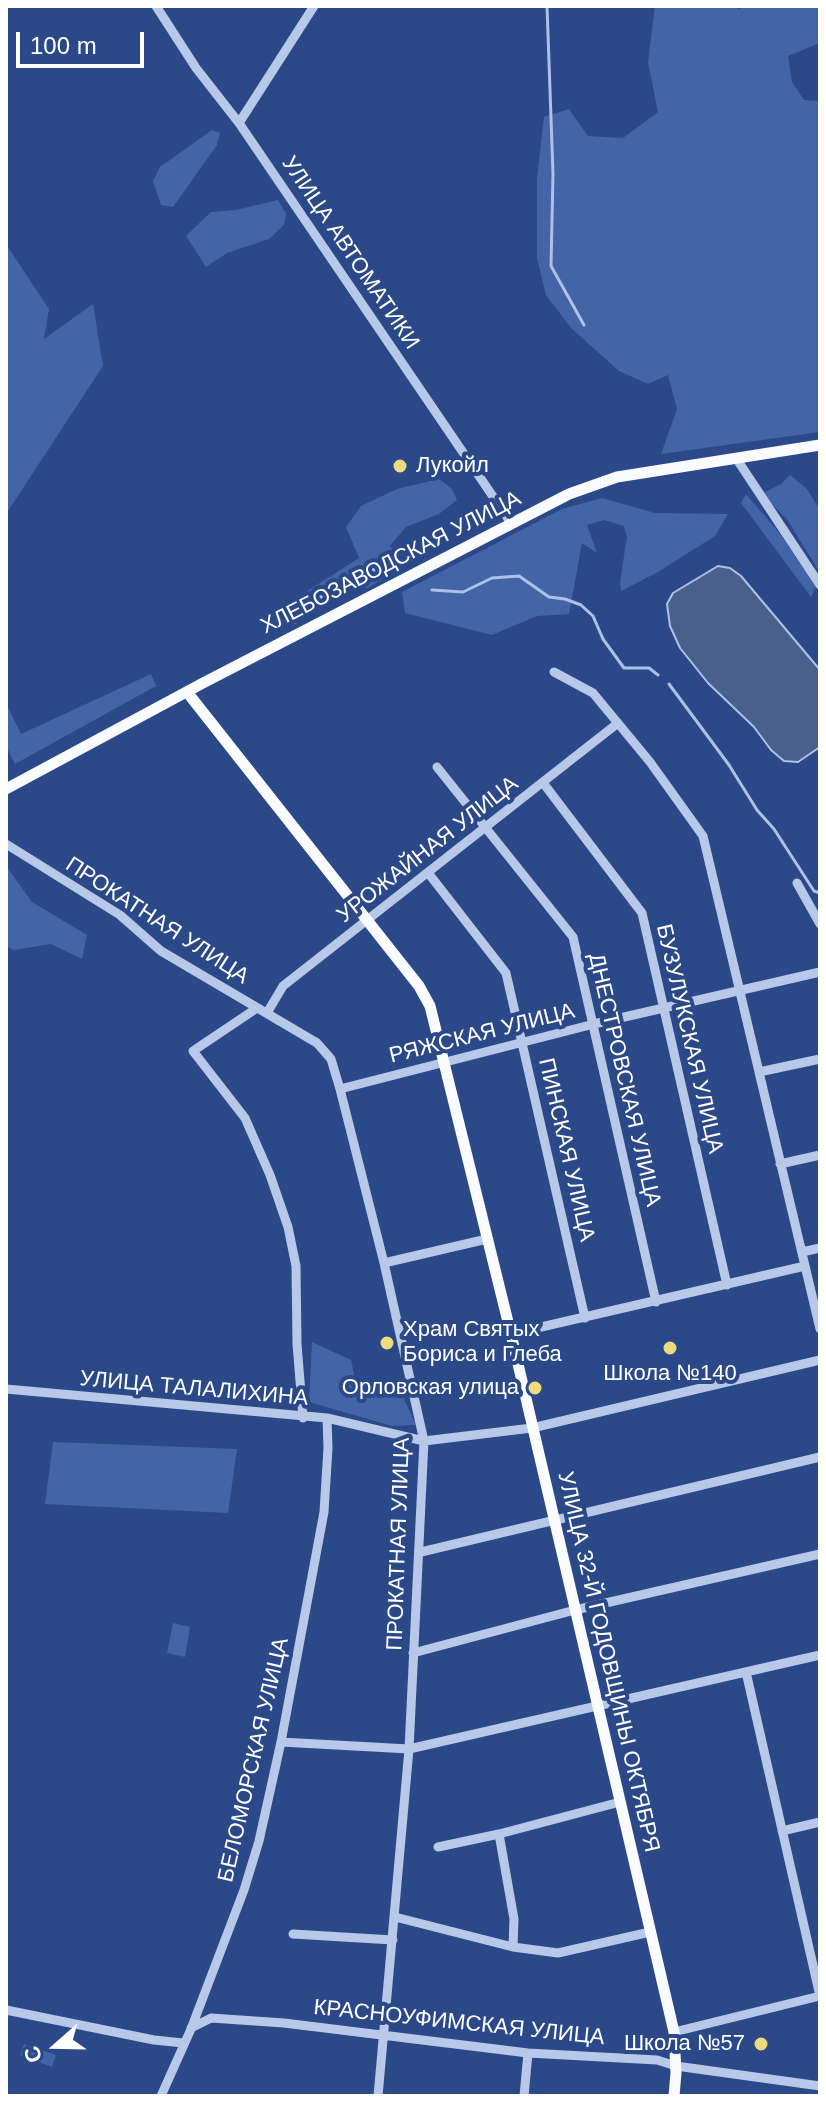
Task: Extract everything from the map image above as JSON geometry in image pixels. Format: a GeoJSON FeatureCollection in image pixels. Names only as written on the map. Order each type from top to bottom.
{"type":"FeatureCollection","features":[{"type":"Feature","properties":{"kind":"main road","name":"ХЛЕБОЗАВОДСКАЯ УЛИЦА"},"geometry":{"type":"LineString","coordinates":[[6,789],[569,494],[617,477],[820,445]]}},
{"type":"Feature","properties":{"kind":"main road","name":"УЛИЦА 32-Й ГОДОВЩИНЫ ОКТЯБРЯ"},"geometry":{"type":"LineString","coordinates":[[187,692],[419,986],[430,1006],[511,1334],[674,2032],[674,2096]]}},
{"type":"Feature","properties":{"kind":"street","name":"УЛИЦА АВТОМАТИКИ"},"geometry":{"type":"LineString","coordinates":[[156,6],[511,523]]}},
{"type":"Feature","properties":{"kind":"street"},"geometry":{"type":"LineString","coordinates":[[239,123],[314,6]]}},
{"type":"Feature","properties":{"kind":"street"},"geometry":{"type":"LineString","coordinates":[[736,458],[820,585]]}},
{"type":"Feature","properties":{"kind":"street"},"geometry":{"type":"LineString","coordinates":[[554,672],[593,693],[703,836],[820,1329]]}},
{"type":"Feature","properties":{"kind":"street","name":"УРОЖАЙНАЯ УЛИЦА"},"geometry":{"type":"LineString","coordinates":[[303,1418],[297,1344],[296,1266],[288,1227],[245,1118],[193,1051],[262,1011],[283,986],[618,723]]}},
{"type":"Feature","properties":{"kind":"street","name":"ДНЕСТРОВСКАЯ УЛИЦА"},"geometry":{"type":"LineString","coordinates":[[437,767],[573,937],[656,1302]]}},
{"type":"Feature","properties":{"kind":"street","name":"БУЗУЛУКСКАЯ УЛИЦА"},"geometry":{"type":"LineString","coordinates":[[544,784],[642,913],[727,1285]]}},
{"type":"Feature","properties":{"kind":"street","name":"ПРОКАТНАЯ УЛИЦА"},"geometry":{"type":"LineString","coordinates":[[6,844],[120,915],[161,951],[317,1043],[331,1059],[340,1089],[384,1263],[424,1441],[421,1552],[409,1749],[378,2096]]}},
{"type":"Feature","properties":{"kind":"street","name":"ПИНСКАЯ УЛИЦА"},"geometry":{"type":"LineString","coordinates":[[429,874],[506,973],[585,1318]]}},
{"type":"Feature","properties":{"kind":"street"},"geometry":{"type":"LineString","coordinates":[[797,883],[820,924]]}},
{"type":"Feature","properties":{"kind":"street","name":"РЯЖСКАЯ УЛИЦА"},"geometry":{"type":"LineString","coordinates":[[340,1089],[594,1024],[820,972]]}},
{"type":"Feature","properties":{"kind":"street"},"geometry":{"type":"LineString","coordinates":[[759,1072],[820,1059]]}},
{"type":"Feature","properties":{"kind":"street"},"geometry":{"type":"LineString","coordinates":[[780,1164],[820,1155]]}},
{"type":"Feature","properties":{"kind":"street"},"geometry":{"type":"LineString","coordinates":[[384,1263],[487,1239]]}},
{"type":"Feature","properties":{"kind":"street"},"geometry":{"type":"LineString","coordinates":[[802,1252],[820,1248]]}},
{"type":"Feature","properties":{"kind":"street"},"geometry":{"type":"LineString","coordinates":[[511,1334],[805,1266]]}},
{"type":"Feature","properties":{"kind":"street"},"geometry":{"type":"LineString","coordinates":[[424,1441],[532,1428],[820,1360]]}},
{"type":"Feature","properties":{"kind":"street","name":"УЛИЦА ТАЛАЛИХИНА"},"geometry":{"type":"LineString","coordinates":[[6,1389],[327,1418],[424,1441]]}},
{"type":"Feature","properties":{"kind":"street","name":"БЕЛОМОРСКАЯ УЛИЦА"},"geometry":{"type":"LineString","coordinates":[[161,2096],[191,2029],[248,1878],[281,1742],[324,1512],[327,1418]]}},
{"type":"Feature","properties":{"kind":"street"},"geometry":{"type":"LineString","coordinates":[[421,1552],[820,1457]]}},
{"type":"Feature","properties":{"kind":"street"},"geometry":{"type":"LineString","coordinates":[[413,1653],[575,1610],[820,1554]]}},
{"type":"Feature","properties":{"kind":"street"},"geometry":{"type":"LineString","coordinates":[[281,1742],[409,1749],[820,1655]]}},
{"type":"Feature","properties":{"kind":"street"},"geometry":{"type":"LineString","coordinates":[[674,2032],[820,1996],[746,1672]]}},
{"type":"Feature","properties":{"kind":"street"},"geometry":{"type":"LineString","coordinates":[[438,1847],[620,1802]]}},
{"type":"Feature","properties":{"kind":"street"},"geometry":{"type":"LineString","coordinates":[[782,1831],[820,1822]]}},
{"type":"Feature","properties":{"kind":"street"},"geometry":{"type":"LineString","coordinates":[[499,1834],[514,1919],[513,1947]]}},
{"type":"Feature","properties":{"kind":"street"},"geometry":{"type":"LineString","coordinates":[[395,1917],[513,1947],[558,1953],[650,1932]]}},
{"type":"Feature","properties":{"kind":"street"},"geometry":{"type":"LineString","coordinates":[[293,1934],[393,1940]]}},
{"type":"Feature","properties":{"kind":"street"},"geometry":{"type":"LineString","coordinates":[[6,2010],[183,2043]]}},
{"type":"Feature","properties":{"kind":"street","name":"КРАСНОУФИМСКАЯ УЛИЦА"},"geometry":{"type":"LineString","coordinates":[[191,2029],[211,2018],[528,2053],[657,2060],[676,2066],[820,2086]]}},
{"type":"Feature","properties":{"kind":"street"},"geometry":{"type":"LineString","coordinates":[[524,2096],[528,2053]]}},
{"type":"Feature","properties":{"kind":"shaded area"},"geometry":{"type":"Polygon","coordinates":[[[655,6],[732,6],[739,9],[744,6],[820,6],[820,43],[788,56],[792,82],[804,100],[820,101],[820,432],[661,454],[677,409],[668,375],[648,384],[619,371],[571,328],[546,295],[537,258],[537,178],[544,117],[569,109],[588,136],[623,138],[658,112],[648,62],[655,6]]]}},
{"type":"Feature","properties":{"kind":"shaded area"},"geometry":{"type":"Polygon","coordinates":[[[212,130],[220,133],[217,145],[173,207],[161,205],[153,181],[160,167],[212,130]]]}},
{"type":"Feature","properties":{"kind":"shaded area"},"geometry":{"type":"Polygon","coordinates":[[[278,200],[286,214],[284,225],[269,239],[227,253],[206,267],[186,236],[211,212],[236,210],[278,200]]]}},
{"type":"Feature","properties":{"kind":"shaded area"},"geometry":{"type":"Polygon","coordinates":[[[6,244],[49,309],[44,339],[93,304],[103,366],[6,514],[6,244]]]}},
{"type":"Feature","properties":{"kind":"shaded area"},"geometry":{"type":"Polygon","coordinates":[[[790,475],[807,489],[820,510],[820,573],[787,519],[761,494],[781,484],[790,475]]]}},
{"type":"Feature","properties":{"kind":"shaded area"},"geometry":{"type":"Polygon","coordinates":[[[439,479],[452,489],[457,500],[439,514],[406,527],[390,546],[406,565],[368,588],[354,587],[307,616],[289,613],[290,602],[359,558],[346,527],[361,506],[397,489],[439,479]]]}},
{"type":"Feature","properties":{"kind":"shaded area"},"geometry":{"type":"Polygon","coordinates":[[[746,494],[781,535],[816,587],[811,597],[741,503],[746,494]]]}},
{"type":"Feature","properties":{"kind":"shaded area"},"geometry":{"type":"Polygon","coordinates":[[[602,498],[655,513],[728,514],[715,536],[621,591],[627,537],[624,526],[604,520],[587,525],[597,553],[582,543],[569,614],[537,616],[492,635],[405,613],[402,592],[562,509],[602,498]]]}},
{"type":"Feature","properties":{"kind":"shaded area"},"geometry":{"type":"Polygon","coordinates":[[[718,566],[730,568],[741,576],[820,670],[820,747],[798,762],[784,761],[771,750],[754,727],[708,683],[680,648],[670,626],[667,604],[673,593],[718,566]]]}},
{"type":"Feature","properties":{"kind":"shaded area"},"geometry":{"type":"Polygon","coordinates":[[[151,674],[156,686],[15,764],[6,746],[6,703],[21,734],[151,674]]]}},
{"type":"Feature","properties":{"kind":"shaded area"},"geometry":{"type":"Polygon","coordinates":[[[6,866],[32,902],[87,935],[82,959],[51,944],[14,950],[6,946],[6,866]]]}},
{"type":"Feature","properties":{"kind":"shaded area"},"geometry":{"type":"Polygon","coordinates":[[[312,1342],[351,1360],[359,1397],[402,1395],[416,1425],[392,1426],[309,1402],[312,1342]]]}},
{"type":"Feature","properties":{"kind":"shaded area"},"geometry":{"type":"Polygon","coordinates":[[[53,1442],[237,1449],[228,1513],[45,1504],[53,1442]]]}},
{"type":"Feature","properties":{"kind":"shaded area"},"geometry":{"type":"Polygon","coordinates":[[[173,1623],[190,1627],[185,1657],[167,1653],[173,1623]]]}},
{"type":"Feature","properties":{"kind":"shaded area"},"geometry":{"type":"Polygon","coordinates":[[[24,2044],[56,2055],[52,2067],[20,2055],[24,2044]]]}},
{"type":"Feature","properties":{"kind":"waterway"},"geometry":{"type":"LineString","coordinates":[[547,6],[553,174],[551,266],[584,325]]}},
{"type":"Feature","properties":{"kind":"waterway"},"geometry":{"type":"LineString","coordinates":[[274,625],[295,622],[300,611],[339,585],[351,571],[364,566],[374,570],[386,568],[397,571]]}},
{"type":"Feature","properties":{"kind":"waterway"},"geometry":{"type":"LineString","coordinates":[[432,590],[463,592],[492,578],[519,576],[549,597],[581,605],[593,616],[603,639],[624,668],[649,668],[658,675]]}},
{"type":"Feature","properties":{"kind":"waterway"},"geometry":{"type":"LineString","coordinates":[[669,684],[729,765],[757,810],[774,829],[814,891],[820,893]]}},
{"type":"Feature","properties":{"kind":"place","name":"Лукойл"},"geometry":{"type":"Point","coordinates":[400,466]}},
{"type":"Feature","properties":{"kind":"place","name":"Храм Святых Бориса и Глеба"},"geometry":{"type":"Point","coordinates":[387,1343]}},
{"type":"Feature","properties":{"kind":"place","name":"Школа №140"},"geometry":{"type":"Point","coordinates":[670,1348]}},
{"type":"Feature","properties":{"kind":"place","name":"Орловская улица"},"geometry":{"type":"Point","coordinates":[535,1388]}},
{"type":"Feature","properties":{"kind":"place","name":"Школа №57"},"geometry":{"type":"Point","coordinates":[761,2044]}}]}
